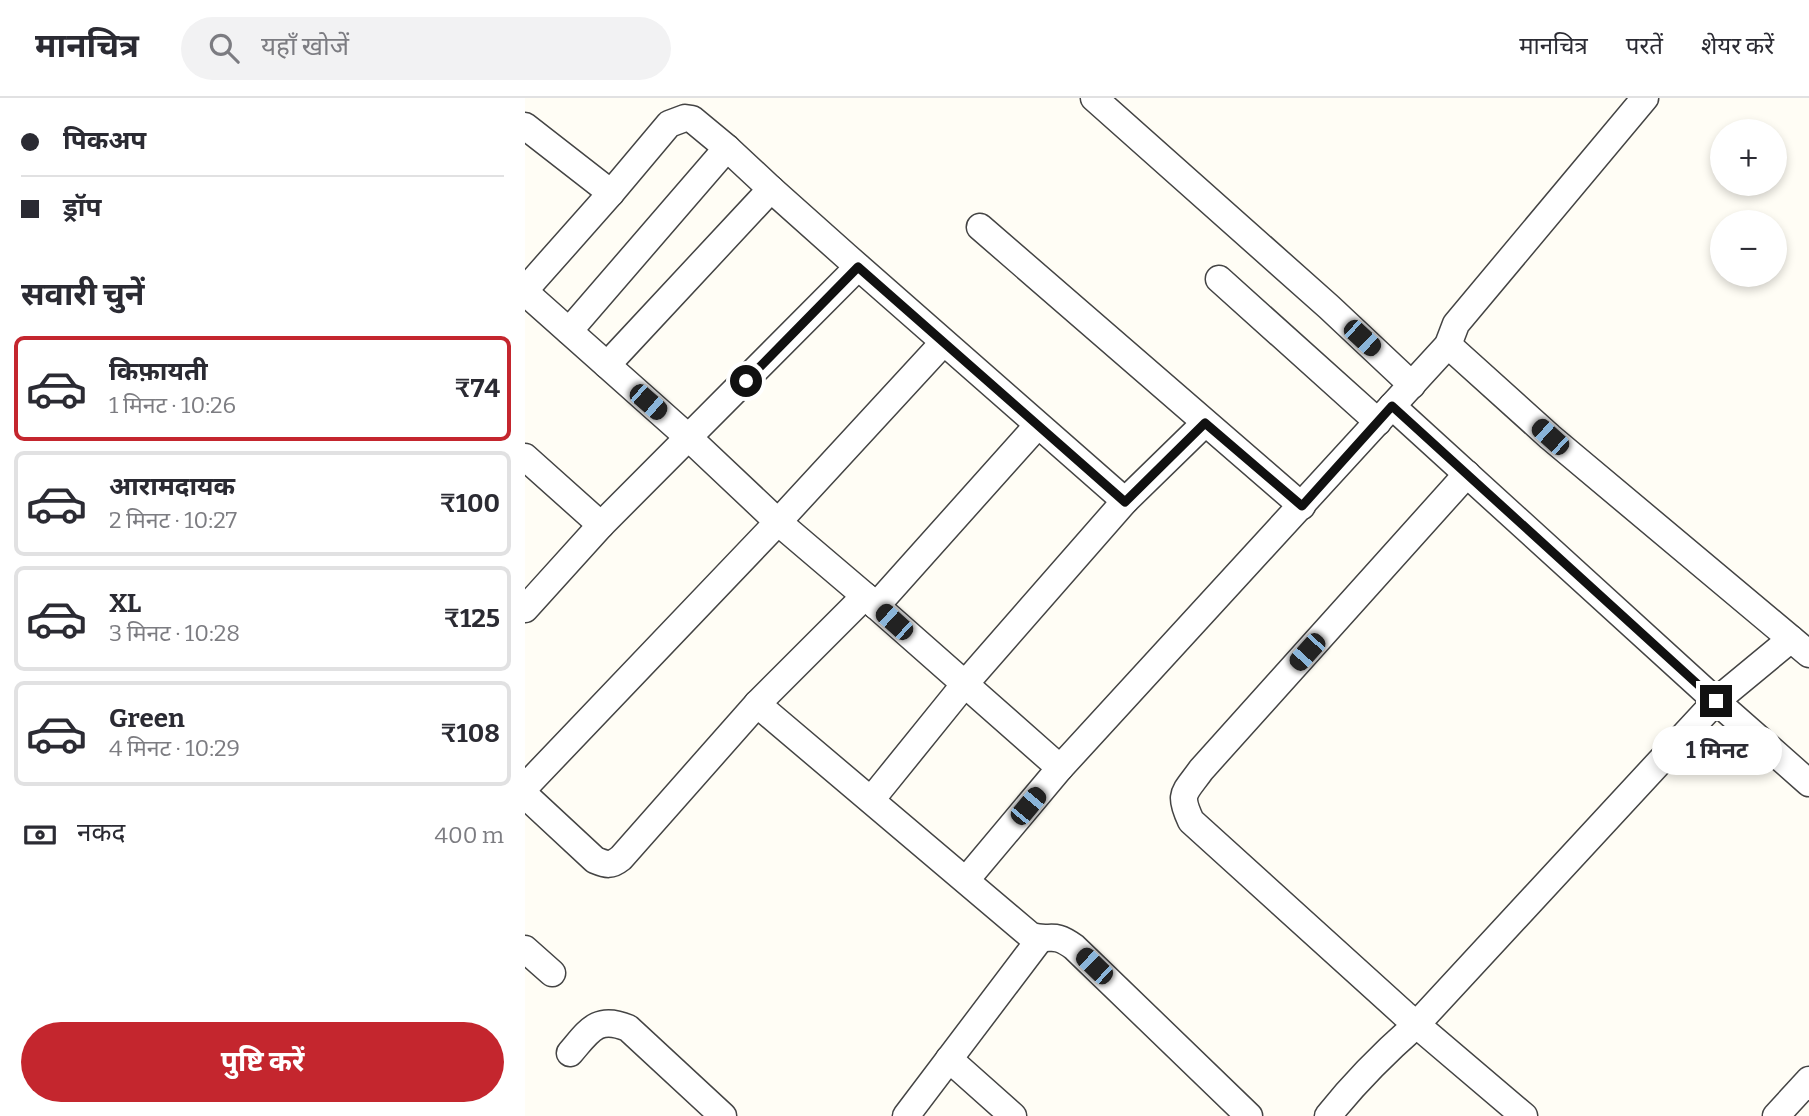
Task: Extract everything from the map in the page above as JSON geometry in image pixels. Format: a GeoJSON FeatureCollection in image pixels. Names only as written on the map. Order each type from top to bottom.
{"type":"FeatureCollection","features":[{"type":"Feature","properties":{"kind":"street"},"geometry":{"type":"LineString","coordinates":[[1094,98],[1412,384]]}},
{"type":"Feature","properties":{"kind":"street"},"geometry":{"type":"LineString","coordinates":[[966,880],[1060,768],[1448,345],[1456,324],[1645,98]]}},
{"type":"Feature","properties":{"kind":"street"},"geometry":{"type":"LineString","coordinates":[[1060,768],[778,522],[525,291],[669,124],[685,118],[692,119],[1125,502]]}},
{"type":"Feature","properties":{"kind":"street"},"geometry":{"type":"LineString","coordinates":[[525,126],[611,193]]}},
{"type":"Feature","properties":{"kind":"street"},"geometry":{"type":"LineString","coordinates":[[569,331],[727,148]]}},
{"type":"Feature","properties":{"kind":"street"},"geometry":{"type":"LineString","coordinates":[[607,365],[771,190]]}},
{"type":"Feature","properties":{"kind":"street"},"geometry":{"type":"LineString","coordinates":[[980,227],[1302,506]]}},
{"type":"Feature","properties":{"kind":"street"},"geometry":{"type":"LineString","coordinates":[[525,609],[601,525],[858,267]]}},
{"type":"Feature","properties":{"kind":"street"},"geometry":{"type":"LineString","coordinates":[[1219,279],[1385,414],[1467,474],[1809,783]]}},
{"type":"Feature","properties":{"kind":"street"},"geometry":{"type":"LineString","coordinates":[[943,343],[528,801],[595,860],[613,864],[757,704],[870,601],[1037,426]]}},
{"type":"Feature","properties":{"kind":"street"},"geometry":{"type":"LineString","coordinates":[[1328,1116],[1351,1087],[1416,1025],[1716,701],[1800,646],[1550,437],[1448,345]]}},
{"type":"Feature","properties":{"kind":"street"},"geometry":{"type":"LineString","coordinates":[[871,800],[964,685],[1125,502],[1205,423]]}},
{"type":"Feature","properties":{"kind":"street"},"geometry":{"type":"LineString","coordinates":[[525,457],[601,525]]}},
{"type":"Feature","properties":{"kind":"street"},"geometry":{"type":"LineString","coordinates":[[1467,474],[1201,770],[1184,793],[1182,803],[1191,821],[1416,1025],[1524,1116]]}},
{"type":"Feature","properties":{"kind":"street"},"geometry":{"type":"LineString","coordinates":[[757,704],[1031,936],[1040,939],[1053,936],[1074,947],[1249,1116]]}},
{"type":"Feature","properties":{"kind":"street"},"geometry":{"type":"LineString","coordinates":[[906,1116],[1040,939]]}},
{"type":"Feature","properties":{"kind":"street"},"geometry":{"type":"LineString","coordinates":[[525,949],[552,973]]}},
{"type":"Feature","properties":{"kind":"street"},"geometry":{"type":"LineString","coordinates":[[570,1053],[589,1031],[603,1023],[614,1022],[628,1028],[723,1116]]}},
{"type":"Feature","properties":{"kind":"street"},"geometry":{"type":"LineString","coordinates":[[949,1059],[1013,1116]]}},
{"type":"Feature","properties":{"kind":"street"},"geometry":{"type":"LineString","coordinates":[[1776,1116],[1809,1080]]}},
{"type":"Feature","properties":{"kind":"route"},"geometry":{"type":"LineString","coordinates":[[746,381],[858,267],[1125,502],[1205,423],[1302,506],[1392,406],[1716,701]]}}]}
